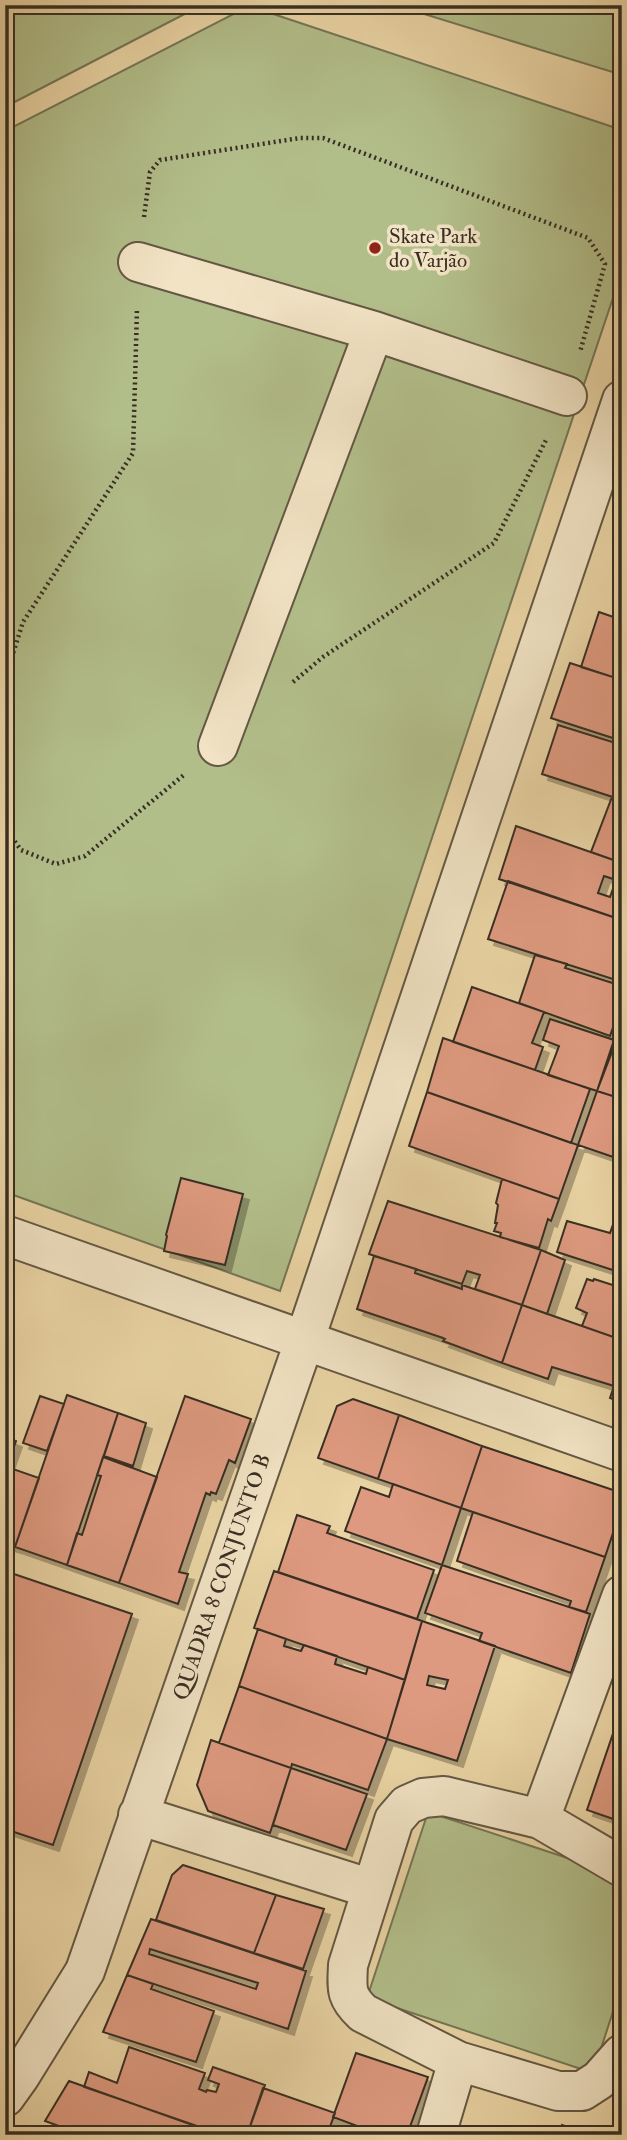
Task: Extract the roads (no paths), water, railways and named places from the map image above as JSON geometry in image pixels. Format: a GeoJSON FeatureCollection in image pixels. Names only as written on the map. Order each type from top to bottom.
{"type":"FeatureCollection","features":[{"type":"Feature","properties":{"kind":"street"},"geometry":{"type":"LineString","coordinates":[[138,262],[374,331],[567,396]]}},
{"type":"Feature","properties":{"kind":"street"},"geometry":{"type":"LineString","coordinates":[[218,746],[374,331]]}},
{"type":"Feature","properties":{"kind":"street","name":"QUADRA 8 CONJUNTO B"},"geometry":{"type":"LineString","coordinates":[[5,2097],[85,1971],[305,1339],[622,400]]}},
{"type":"Feature","properties":{"kind":"street"},"geometry":{"type":"LineString","coordinates":[[5,1235],[622,1452]]}},
{"type":"Feature","properties":{"kind":"street"},"geometry":{"type":"LineString","coordinates":[[540,1819],[622,1595]]}},
{"type":"Feature","properties":{"kind":"street"},"geometry":{"type":"LineString","coordinates":[[622,1867],[540,1819],[444,1796],[423,1798],[407,1805],[394,1820],[348,1965],[347,1986],[351,2002],[363,2013],[458,2061],[558,2091],[582,2091],[599,2080],[622,2054]]}},
{"type":"Feature","properties":{"kind":"street"},"geometry":{"type":"LineString","coordinates":[[138,1815],[372,1889]]}},
{"type":"Feature","properties":{"kind":"street"},"geometry":{"type":"LineString","coordinates":[[436,2135],[458,2061]]}},
{"type":"Feature","properties":{"kind":"place","name":"Skate Park do Varjão"},"geometry":{"type":"Point","coordinates":[375,248]}}]}
